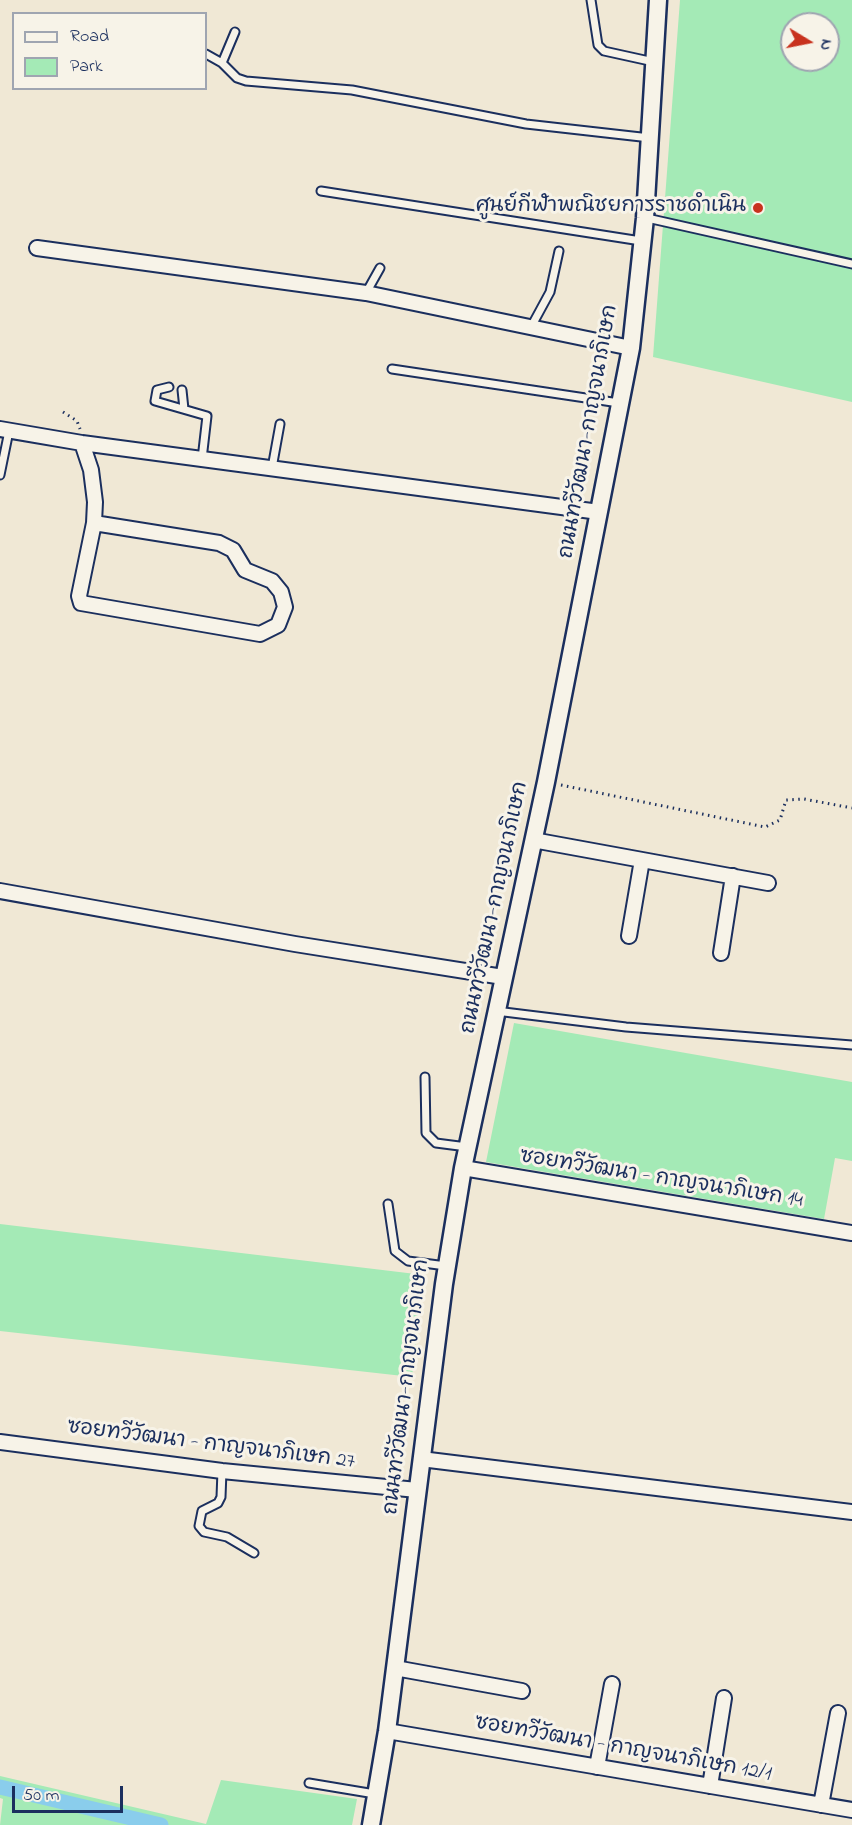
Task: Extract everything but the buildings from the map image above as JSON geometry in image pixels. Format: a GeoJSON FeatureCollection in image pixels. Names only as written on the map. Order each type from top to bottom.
{"type":"FeatureCollection","features":[{"type":"Feature","properties":{"kind":"street","name":"ถนนทวีวัฒนา-กาญจนาภิเษก"},"geometry":{"type":"LineString","coordinates":[[371,1825],[387,1731],[446,1266],[463,1168],[546,782],[631,348],[645,218],[658,0]]}},
{"type":"Feature","properties":{"kind":"street"},"geometry":{"type":"LineString","coordinates":[[37,248],[366,293],[631,348]]}},
{"type":"Feature","properties":{"kind":"street"},"geometry":{"type":"LineString","coordinates":[[4,430],[82,443],[599,512]]}},
{"type":"Feature","properties":{"kind":"street"},"geometry":{"type":"LineString","coordinates":[[82,443],[93,484],[94,523],[79,596],[81,603],[260,634],[278,625],[285,607],[281,592],[273,581],[245,570],[233,550],[219,543],[94,523]]}},
{"type":"Feature","properties":{"kind":"street"},"geometry":{"type":"LineString","coordinates":[[534,840],[768,883]]}},
{"type":"Feature","properties":{"kind":"street"},"geometry":{"type":"LineString","coordinates":[[629,936],[642,860]]}},
{"type":"Feature","properties":{"kind":"street"},"geometry":{"type":"LineString","coordinates":[[721,953],[733,876]]}},
{"type":"Feature","properties":{"kind":"street"},"geometry":{"type":"LineString","coordinates":[[0,891],[295,944],[503,977]]}},
{"type":"Feature","properties":{"kind":"street","name":"ซอยทวีวัฒนา - กาญจนาภิเษก 14"},"geometry":{"type":"LineString","coordinates":[[463,1168],[852,1233]]}},
{"type":"Feature","properties":{"kind":"street","name":"ซอยทวีวัฒนา - กาญจนาภิเษก 27"},"geometry":{"type":"LineString","coordinates":[[0,1442],[222,1471],[417,1490]]}},
{"type":"Feature","properties":{"kind":"street"},"geometry":{"type":"LineString","coordinates":[[421,1459],[852,1512]]}},
{"type":"Feature","properties":{"kind":"street"},"geometry":{"type":"LineString","coordinates":[[395,1668],[522,1691]]}},
{"type":"Feature","properties":{"kind":"street"},"geometry":{"type":"LineString","coordinates":[[597,1767],[612,1684]]}},
{"type":"Feature","properties":{"kind":"street"},"geometry":{"type":"LineString","coordinates":[[710,1786],[724,1698]]}},
{"type":"Feature","properties":{"kind":"street"},"geometry":{"type":"LineString","coordinates":[[820,1804],[838,1713]]}},
{"type":"Feature","properties":{"kind":"street","name":"ซอยทวีวัฒนา - กาญจนาภิเษก 12/1"},"geometry":{"type":"LineString","coordinates":[[387,1731],[852,1810]]}},
{"type":"Feature","properties":{"kind":"lane"},"geometry":{"type":"LineString","coordinates":[[591,0],[598,45],[604,51],[654,62]]}},
{"type":"Feature","properties":{"kind":"lane"},"geometry":{"type":"LineString","coordinates":[[222,63],[235,32]]}},
{"type":"Feature","properties":{"kind":"lane"},"geometry":{"type":"LineString","coordinates":[[207,55],[222,63],[230,73],[246,81],[352,90],[526,124],[650,138]]}},
{"type":"Feature","properties":{"kind":"lane"},"geometry":{"type":"LineString","coordinates":[[321,190],[643,242]]}},
{"type":"Feature","properties":{"kind":"lane"},"geometry":{"type":"LineString","coordinates":[[645,218],[852,264]]}},
{"type":"Feature","properties":{"kind":"lane"},"geometry":{"type":"LineString","coordinates":[[531,327],[550,292],[559,250]]}},
{"type":"Feature","properties":{"kind":"lane"},"geometry":{"type":"LineString","coordinates":[[366,293],[380,268]]}},
{"type":"Feature","properties":{"kind":"lane"},"geometry":{"type":"LineString","coordinates":[[392,369],[621,403]]}},
{"type":"Feature","properties":{"kind":"lane"},"geometry":{"type":"LineString","coordinates":[[169,387],[157,390],[155,401],[207,416],[202,459]]}},
{"type":"Feature","properties":{"kind":"lane"},"geometry":{"type":"LineString","coordinates":[[182,390],[184,409]]}},
{"type":"Feature","properties":{"kind":"lane"},"geometry":{"type":"LineString","coordinates":[[272,468],[280,424]]}},
{"type":"Feature","properties":{"kind":"lane"},"geometry":{"type":"LineString","coordinates":[[0,475],[4,430]]}},
{"type":"Feature","properties":{"kind":"lane"},"geometry":{"type":"LineString","coordinates":[[496,1011],[626,1027],[852,1045]]}},
{"type":"Feature","properties":{"kind":"lane"},"geometry":{"type":"LineString","coordinates":[[425,1077],[426,1133],[436,1143],[468,1147]]}},
{"type":"Feature","properties":{"kind":"lane"},"geometry":{"type":"LineString","coordinates":[[388,1204],[394,1251],[408,1261],[446,1266]]}},
{"type":"Feature","properties":{"kind":"lane"},"geometry":{"type":"LineString","coordinates":[[222,1471],[221,1497],[218,1503],[202,1511],[200,1526],[204,1532],[227,1537],[254,1553]]}},
{"type":"Feature","properties":{"kind":"lane"},"geometry":{"type":"LineString","coordinates":[[309,1783],[377,1794]]}},
{"type":"Feature","properties":{"kind":"path"},"geometry":{"type":"LineString","coordinates":[[63,412],[77,421],[82,443]]}},
{"type":"Feature","properties":{"kind":"path"},"geometry":{"type":"LineString","coordinates":[[546,782],[765,827],[780,820],[786,800],[804,799],[852,808]]}},
{"type":"Feature","properties":{"kind":"green space","name":"ศูนย์กีฬาพณิชยการราชดำเนิน"},"geometry":{"type":"Polygon","coordinates":[[[680,0],[852,0],[852,402],[653,357],[680,0]]]}},
{"type":"Feature","properties":{"kind":"green space"},"geometry":{"type":"Polygon","coordinates":[[[514,1023],[852,1082],[852,1161],[835,1158],[824,1219],[486,1162],[514,1023]]]}},
{"type":"Feature","properties":{"kind":"green space"},"geometry":{"type":"Polygon","coordinates":[[[0,1224],[424,1275],[412,1377],[0,1331],[0,1224]]]}},
{"type":"Feature","properties":{"kind":"green space"},"geometry":{"type":"Polygon","coordinates":[[[0,1776],[206,1824],[221,1780],[357,1799],[352,1825],[0,1825],[3,1799],[0,1798],[0,1776]]]}},
{"type":"Feature","properties":{"kind":"waterway"},"geometry":{"type":"LineString","coordinates":[[0,1787],[161,1825]]}},
{"type":"Feature","properties":{"kind":"place","name":"ศูนย์กีฬาพณิชยการราชดำเนิน"},"geometry":{"type":"Point","coordinates":[758,208]}}]}
